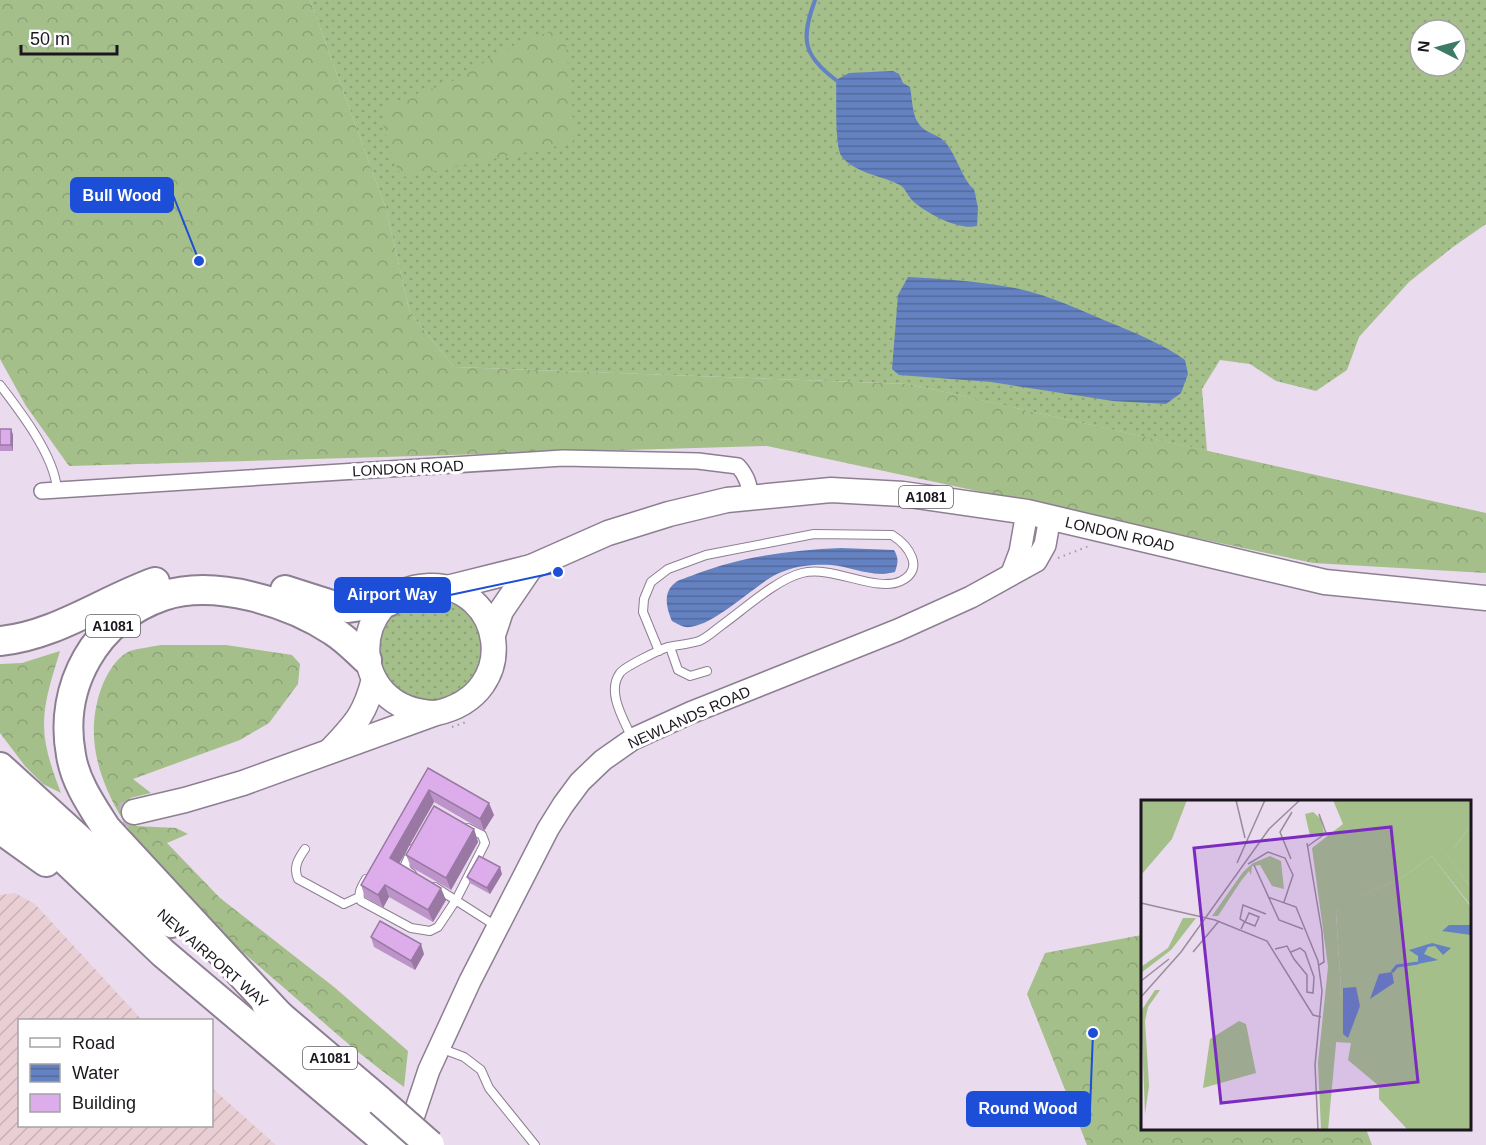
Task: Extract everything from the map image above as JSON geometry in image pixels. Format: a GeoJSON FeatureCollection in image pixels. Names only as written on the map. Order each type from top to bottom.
{"type":"FeatureCollection","features":[{"type":"Feature","properties":{"kind":"highway","name":"A1081"},"geometry":{"type":"LineString","coordinates":[[0,641],[14,640],[36,633],[133,589],[163,579],[195,574],[230,577],[266,584],[340,607],[362,607],[388,602]]}},
{"type":"Feature","properties":{"kind":"highway","name":"A1081"},"geometry":{"type":"LineString","coordinates":[[280,1016],[106,828],[86,796],[71,757],[67,724],[71,698],[80,670],[93,648],[111,627],[136,608],[164,596],[189,591],[216,591],[253,596],[291,610],[335,632],[371,670]]}},
{"type":"Feature","properties":{"kind":"highway","name":"NEW AIRPORT WAY"},"geometry":{"type":"LineString","coordinates":[[0,767],[184,935],[430,1145]]}},
{"type":"Feature","properties":{"kind":"highway","name":"NEW AIRPORT WAY"},"geometry":{"type":"LineString","coordinates":[[0,798],[163,953],[382,1138]]}},
{"type":"Feature","properties":{"kind":"highway","name":"A1081"},"geometry":{"type":"LineString","coordinates":[[0,829],[116,908]]}},
{"type":"Feature","properties":{"kind":"main road","name":"LONDON ROAD"},"geometry":{"type":"LineString","coordinates":[[447,588],[531,567],[608,533],[727,500],[831,490],[944,500],[1038,514],[1325,582],[1486,598]]}},
{"type":"Feature","properties":{"kind":"main road"},"geometry":{"type":"LineString","coordinates":[[493,634],[505,604],[531,567]]}},
{"type":"Feature","properties":{"kind":"main road"},"geometry":{"type":"LineString","coordinates":[[134,812],[243,783],[436,713],[452,710],[466,703],[478,693],[487,680],[494,650],[493,634],[486,618],[476,605],[462,594],[431,585],[415,587],[388,602],[375,619],[367,639],[371,670],[369,698],[359,720],[330,751]]}},
{"type":"Feature","properties":{"kind":"main road"},"geometry":{"type":"LineString","coordinates":[[371,670],[382,692],[393,702],[421,713],[436,713]]}},
{"type":"Feature","properties":{"kind":"street","name":"LONDON ROAD"},"geometry":{"type":"LineString","coordinates":[[49,490],[563,458],[698,461],[738,466],[745,473],[752,498]]}},
{"type":"Feature","properties":{"kind":"street"},"geometry":{"type":"LineString","coordinates":[[1036,561],[1045,545],[1038,514]]}},
{"type":"Feature","properties":{"kind":"street"},"geometry":{"type":"LineString","coordinates":[[1012,573],[1038,514]]}},
{"type":"Feature","properties":{"kind":"street","name":"NEWLANDS ROAD"},"geometry":{"type":"LineString","coordinates":[[404,1145],[438,1047],[497,927],[563,804],[580,782],[603,760],[633,740],[690,714],[898,630],[971,597],[1036,561]]}},
{"type":"Feature","properties":{"kind":"lane"},"geometry":{"type":"LineString","coordinates":[[0,385],[45,452],[56,478],[49,490]]}},
{"type":"Feature","properties":{"kind":"lane"},"geometry":{"type":"LineString","coordinates":[[633,740],[616,701],[615,684],[620,672],[659,651],[700,640],[786,579],[803,573],[825,571],[888,585],[902,580],[911,572],[914,560],[903,541],[892,535],[814,534],[706,555],[668,569],[651,582],[644,599],[643,612],[659,651]]}},
{"type":"Feature","properties":{"kind":"lane"},"geometry":{"type":"LineString","coordinates":[[670,647],[678,669],[690,676],[708,671]]}},
{"type":"Feature","properties":{"kind":"lane"},"geometry":{"type":"LineString","coordinates":[[370,871],[360,890],[361,901],[411,928],[430,931],[438,927],[456,900],[485,843],[482,835],[462,825]]}},
{"type":"Feature","properties":{"kind":"lane"},"geometry":{"type":"LineString","coordinates":[[416,843],[405,866],[419,878]]}},
{"type":"Feature","properties":{"kind":"lane"},"geometry":{"type":"LineString","coordinates":[[305,849],[298,860],[295,871],[298,879],[344,904],[359,897]]}},
{"type":"Feature","properties":{"kind":"lane"},"geometry":{"type":"LineString","coordinates":[[428,883],[497,927]]}},
{"type":"Feature","properties":{"kind":"lane"},"geometry":{"type":"LineString","coordinates":[[438,1047],[464,1057],[481,1070],[489,1088],[535,1145]]}},
{"type":"Feature","properties":{"kind":"path"},"geometry":{"type":"LineString","coordinates":[[1036,561],[1050,561],[1091,545]]}},
{"type":"Feature","properties":{"kind":"shaded area"},"geometry":{"type":"Polygon","coordinates":[[[15,893],[35,904],[141,1019],[18,1019],[18,1127],[213,1127],[213,1089],[276,1145],[0,1145],[0,895],[15,893]]]}},
{"type":"Feature","properties":{"kind":"green space"},"geometry":{"type":"Polygon","coordinates":[[[0,0],[310,0],[386,209],[410,313],[454,367],[909,384],[1486,513],[1486,573],[1313,563],[767,446],[69,466],[26,406],[0,359],[0,0]]]}},
{"type":"Feature","properties":{"kind":"green space"},"geometry":{"type":"Polygon","coordinates":[[[310,0],[1486,0],[1486,224],[1409,282],[1359,337],[1347,370],[1316,391],[1276,381],[1250,364],[1220,360],[1202,389],[1207,451],[909,384],[454,367],[410,313],[386,209],[310,0]]]}},
{"type":"Feature","properties":{"kind":"green space"},"geometry":{"type":"Polygon","coordinates":[[[553,31],[565,36],[575,135],[572,143],[405,177],[398,171],[382,122],[385,105],[451,82],[521,41],[553,31]]]}},
{"type":"Feature","properties":{"kind":"green space"},"geometry":{"type":"Polygon","coordinates":[[[411,596],[460,602],[483,636],[482,666],[465,691],[427,704],[416,703],[383,680],[376,631],[411,596]]]}},
{"type":"Feature","properties":{"kind":"green space"},"geometry":{"type":"Polygon","coordinates":[[[161,645],[226,645],[292,655],[300,664],[298,684],[269,723],[240,740],[133,779],[151,793],[130,798],[136,826],[176,828],[188,834],[167,843],[220,898],[334,987],[408,1051],[404,1087],[342,1038],[219,930],[153,861],[125,823],[105,784],[95,744],[97,703],[104,681],[118,660],[130,651],[161,645]]]}},
{"type":"Feature","properties":{"kind":"green space"},"geometry":{"type":"Polygon","coordinates":[[[60,651],[47,696],[44,734],[47,751],[61,793],[43,784],[25,766],[0,733],[0,664],[22,663],[60,651]]]}},
{"type":"Feature","properties":{"kind":"green space"},"geometry":{"type":"Polygon","coordinates":[[[1141,935],[1141,1130],[1366,1130],[1372,1145],[1087,1145],[1027,994],[1045,953],[1141,935]]]}},
{"type":"Feature","properties":{"kind":"water"},"geometry":{"type":"Polygon","coordinates":[[[893,71],[899,74],[903,83],[910,87],[914,112],[919,124],[945,142],[970,186],[974,189],[978,208],[977,226],[961,226],[932,215],[911,199],[900,185],[862,171],[842,157],[837,132],[836,80],[849,73],[893,71]]]}},
{"type":"Feature","properties":{"kind":"water"},"geometry":{"type":"Polygon","coordinates":[[[908,277],[972,282],[1023,290],[1063,303],[1125,329],[1160,345],[1185,360],[1188,374],[1181,393],[1166,404],[1113,401],[991,382],[899,375],[892,369],[898,295],[908,277]]]}},
{"type":"Feature","properties":{"kind":"water"},"geometry":{"type":"Polygon","coordinates":[[[841,548],[894,550],[898,561],[895,572],[878,574],[831,565],[797,567],[783,571],[767,580],[707,622],[685,627],[672,621],[667,606],[667,596],[671,587],[679,580],[750,558],[804,550],[841,548]]]}},
{"type":"Feature","properties":{"kind":"building"},"geometry":{"type":"Polygon","coordinates":[[[0,429],[11,429],[11,445],[0,445],[0,429]]]}},
{"type":"Feature","properties":{"kind":"building"},"geometry":{"type":"Polygon","coordinates":[[[428,768],[489,803],[480,819],[429,790],[390,858],[441,888],[428,910],[385,885],[378,895],[361,885],[428,768]]]}},
{"type":"Feature","properties":{"kind":"building"},"geometry":{"type":"Polygon","coordinates":[[[434,806],[474,829],[446,878],[406,855],[434,806]]]}},
{"type":"Feature","properties":{"kind":"building"},"geometry":{"type":"Polygon","coordinates":[[[479,856],[500,867],[487,888],[467,877],[479,856]]]}},
{"type":"Feature","properties":{"kind":"building"},"geometry":{"type":"Polygon","coordinates":[[[380,921],[421,944],[411,961],[371,937],[380,921]]]}},
{"type":"Feature","properties":{"kind":"waterway"},"geometry":{"type":"LineString","coordinates":[[815,0],[808,25],[808,45],[816,62],[836,80]]}},
{"type":"Feature","properties":{"kind":"tunnel"},"geometry":{"type":"LineString","coordinates":[[51,829],[134,812]]}},
{"type":"Feature","properties":{"kind":"place","name":"Bull Wood"},"geometry":{"type":"Point","coordinates":[199,261]}},
{"type":"Feature","properties":{"kind":"place","name":"Airport Way"},"geometry":{"type":"Point","coordinates":[558,572]}},
{"type":"Feature","properties":{"kind":"place","name":"Round Wood"},"geometry":{"type":"Point","coordinates":[1093,1033]}}]}
